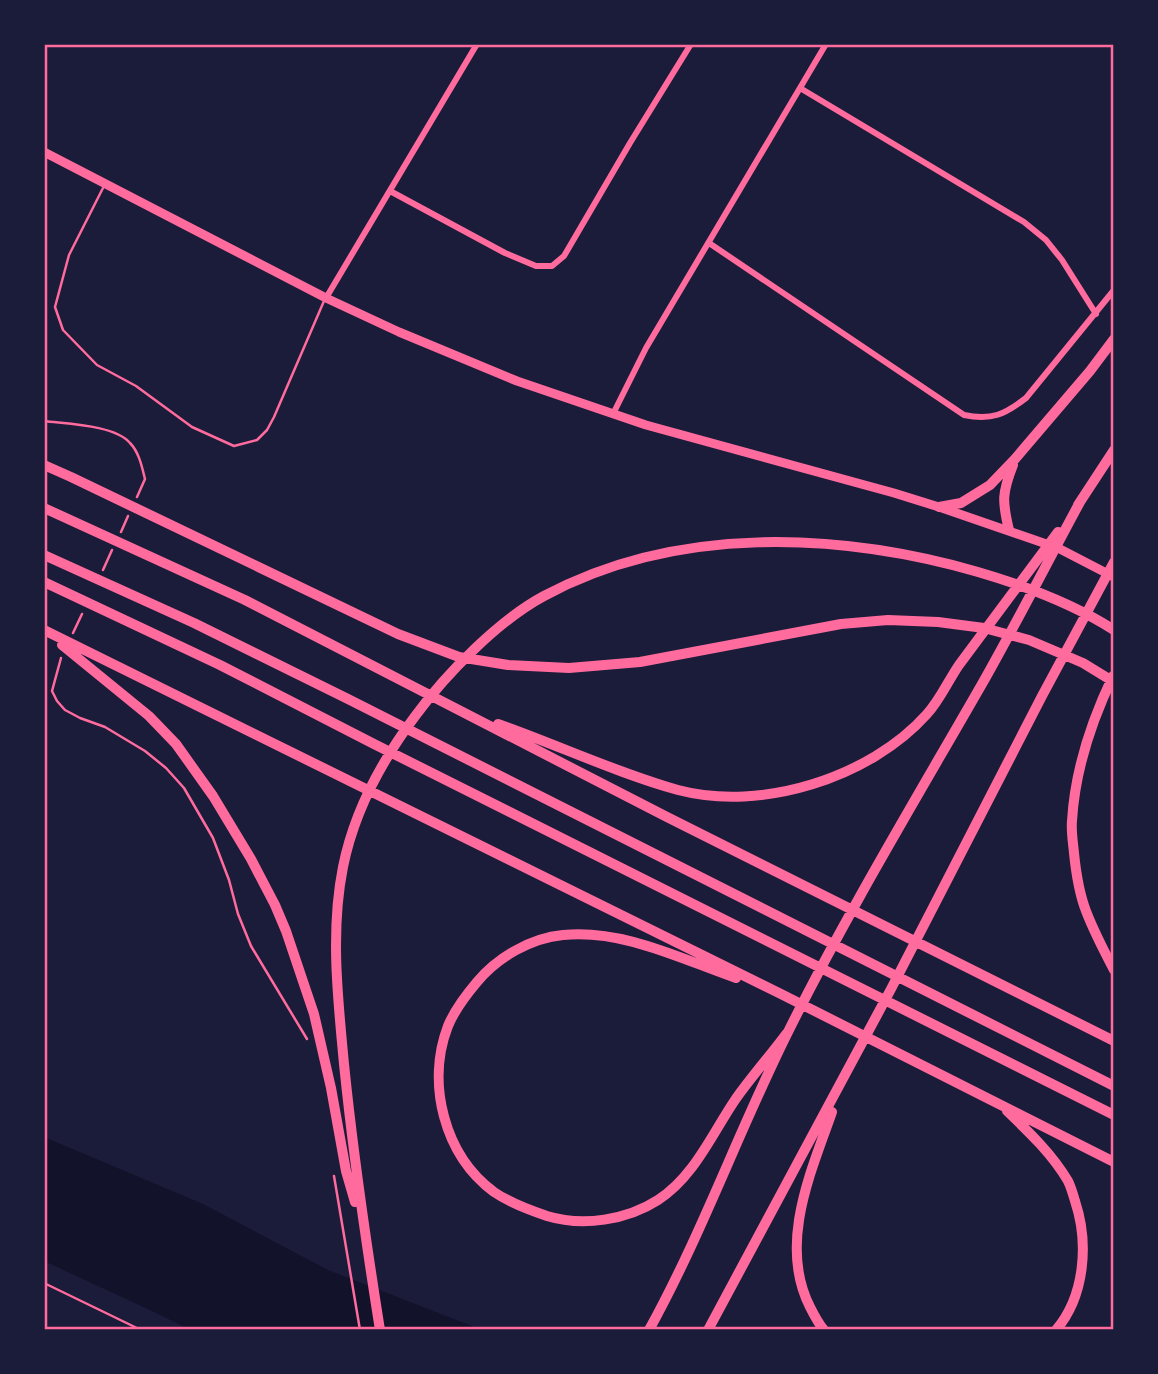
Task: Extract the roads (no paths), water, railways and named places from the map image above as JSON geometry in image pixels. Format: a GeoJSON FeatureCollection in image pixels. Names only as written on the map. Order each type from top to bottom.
{"type":"FeatureCollection","features":[{"type":"Feature","properties":{"kind":"highway"},"geometry":{"type":"LineString","coordinates":[[939,508],[961,503],[990,485],[1016,459],[1090,372],[1114,339]]}},
{"type":"Feature","properties":{"kind":"highway"},"geometry":{"type":"LineString","coordinates":[[459,710],[680,790],[708,795],[752,795],[818,783],[869,760],[901,738],[928,713],[958,667],[1080,502],[1114,450]]}},
{"type":"Feature","properties":{"kind":"highway"},"geometry":{"type":"LineString","coordinates":[[1009,530],[1003,505],[1006,483],[1016,459]]}},
{"type":"Feature","properties":{"kind":"highway"},"geometry":{"type":"LineString","coordinates":[[44,465],[398,634],[459,657],[508,665],[569,668],[640,662],[841,624],[888,620],[938,622],[984,628],[1040,645],[1083,663],[1114,682]]}},
{"type":"Feature","properties":{"kind":"highway"},"geometry":{"type":"LineString","coordinates":[[649,1330],[687,1254],[787,1033],[881,858],[984,681],[1080,502]]}},
{"type":"Feature","properties":{"kind":"highway"},"geometry":{"type":"LineString","coordinates":[[44,509],[244,600],[1114,1041]]}},
{"type":"Feature","properties":{"kind":"highway"},"geometry":{"type":"LineString","coordinates":[[380,1330],[350,1121],[338,995],[336,913],[344,865],[354,828],[372,784],[399,737],[431,694],[498,627],[542,597],[575,581],[654,555],[726,544],[801,543],[876,549],[934,560],[1048,595],[1094,617],[1114,630]]}},
{"type":"Feature","properties":{"kind":"highway"},"geometry":{"type":"LineString","coordinates":[[44,555],[194,623],[1114,1086]]}},
{"type":"Feature","properties":{"kind":"highway"},"geometry":{"type":"LineString","coordinates":[[708,1330],[1114,562]]}},
{"type":"Feature","properties":{"kind":"highway"},"geometry":{"type":"LineString","coordinates":[[44,582],[220,665],[1114,1115]]}},
{"type":"Feature","properties":{"kind":"highway"},"geometry":{"type":"LineString","coordinates":[[44,630],[139,708],[176,744],[213,796],[251,859],[286,932],[314,1014],[346,1171],[366,1242]]}},
{"type":"Feature","properties":{"kind":"highway"},"geometry":{"type":"LineString","coordinates":[[44,630],[781,994],[1114,1162]]}},
{"type":"Feature","properties":{"kind":"highway"},"geometry":{"type":"LineString","coordinates":[[1114,674],[1096,712],[1076,780],[1072,823],[1076,874],[1085,909],[1114,970]]}},
{"type":"Feature","properties":{"kind":"highway"},"geometry":{"type":"LineString","coordinates":[[781,994],[636,942],[597,935],[563,935],[535,942],[508,955],[487,970],[464,997],[448,1026],[440,1060],[439,1097],[445,1122],[458,1151],[471,1171],[496,1194],[527,1210],[562,1221],[587,1222],[617,1217],[639,1210],[659,1199],[684,1177],[736,1100],[787,1033]]}},
{"type":"Feature","properties":{"kind":"highway"},"geometry":{"type":"LineString","coordinates":[[824,1330],[803,1293],[797,1261],[798,1222],[807,1184],[843,1079]]}},
{"type":"Feature","properties":{"kind":"highway"},"geometry":{"type":"LineString","coordinates":[[1000,1105],[1048,1152],[1069,1184],[1081,1218],[1081,1278],[1062,1323],[1056,1330]]}},
{"type":"Feature","properties":{"kind":"main road"},"geometry":{"type":"LineString","coordinates":[[44,152],[326,298],[517,381],[659,429],[894,493],[1009,530],[1058,548],[1114,577]]}},
{"type":"Feature","properties":{"kind":"street"},"geometry":{"type":"LineString","coordinates":[[326,298],[477,44]]}},
{"type":"Feature","properties":{"kind":"street"},"geometry":{"type":"LineString","coordinates":[[390,191],[505,253],[536,266],[552,266],[564,256],[691,44]]}},
{"type":"Feature","properties":{"kind":"street"},"geometry":{"type":"LineString","coordinates":[[613,415],[646,348],[826,44]]}},
{"type":"Feature","properties":{"kind":"street"},"geometry":{"type":"LineString","coordinates":[[800,88],[1024,222],[1046,240],[1062,260],[1096,314]]}},
{"type":"Feature","properties":{"kind":"street"},"geometry":{"type":"LineString","coordinates":[[709,243],[964,415],[977,418],[994,417],[1010,410],[1026,398],[1114,290]]}},
{"type":"Feature","properties":{"kind":"lane"},"geometry":{"type":"LineString","coordinates":[[106,183],[69,255],[55,307],[63,330],[97,365],[136,386],[192,427],[233,446],[257,440],[274,417],[326,298]]}}]}
